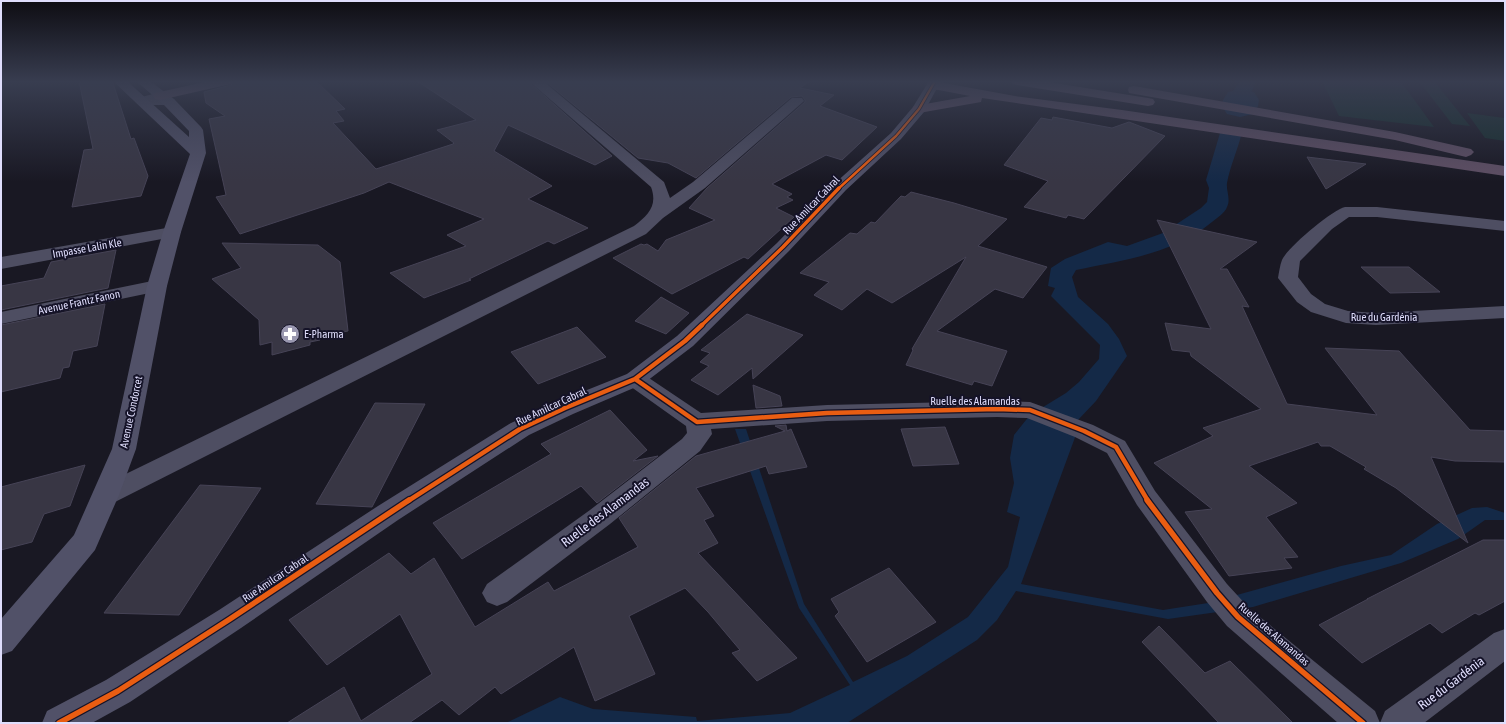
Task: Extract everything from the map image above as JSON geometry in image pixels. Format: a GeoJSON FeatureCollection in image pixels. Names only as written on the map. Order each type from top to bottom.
{"type":"FeatureCollection","features":[{"type":"Feature","properties":{"kind":"highway"},"geometry":{"type":"LineString","coordinates":[[1127,115],[1283,139],[1503,165]]}},
{"type":"Feature","properties":{"kind":"highway"},"geometry":{"type":"LineString","coordinates":[[1182,115],[1503,165]]}},
{"type":"Feature","properties":{"kind":"highway"},"geometry":{"type":"LineString","coordinates":[[1212,115],[1503,165]]}},
{"type":"Feature","properties":{"kind":"highway"},"geometry":{"type":"LineString","coordinates":[[1274,115],[1395,136],[1503,165]]}},
{"type":"Feature","properties":{"kind":"main road"},"geometry":{"type":"LineString","coordinates":[[158,115],[198,153]]}},
{"type":"Feature","properties":{"kind":"main road","name":"Avenue Condorcet"},"geometry":{"type":"LineString","coordinates":[[1,640],[85,542],[124,449],[157,286],[172,232],[198,153],[196,130],[181,115]]}},
{"type":"Feature","properties":{"kind":"main road","name":"Rue Amilcar Cabral"},"geometry":{"type":"LineString","coordinates":[[59,723],[125,687],[230,619],[388,513],[520,429],[564,408],[634,379],[685,341],[783,247],[840,187],[896,136],[914,115]]}},
{"type":"Feature","properties":{"kind":"street"},"geometry":{"type":"LineString","coordinates":[[575,115],[658,185],[661,190],[659,214]]}},
{"type":"Feature","properties":{"kind":"street"},"geometry":{"type":"LineString","coordinates":[[106,495],[640,230],[699,185],[730,156],[781,115]]}},
{"type":"Feature","properties":{"kind":"street","name":"Rue du Gardénia"},"geometry":{"type":"LineString","coordinates":[[1505,226],[1377,212],[1345,212],[1326,225],[1291,260],[1288,278],[1304,298],[1318,308],[1346,317],[1376,319],[1505,312]]}},
{"type":"Feature","properties":{"kind":"street","name":"Impasse Lalin Kle"},"geometry":{"type":"LineString","coordinates":[[1,263],[172,232]]}},
{"type":"Feature","properties":{"kind":"street","name":"Avenue Frantz Fanon"},"geometry":{"type":"LineString","coordinates":[[1,318],[157,286]]}},
{"type":"Feature","properties":{"kind":"street"},"geometry":{"type":"LineString","coordinates":[[634,379],[697,422]]}},
{"type":"Feature","properties":{"kind":"street","name":"Ruelle des Alamandas"},"geometry":{"type":"LineString","coordinates":[[497,593],[600,517],[691,445],[700,434],[697,422],[827,413],[997,409],[1030,410],[1084,430],[1116,447],[1146,498],[1217,593],[1238,617],[1363,723]]}},
{"type":"Feature","properties":{"kind":"street","name":"Rue du Gardénia"},"geometry":{"type":"LineString","coordinates":[[1397,723],[1505,643]]}},
{"type":"Feature","properties":{"kind":"green space"},"geometry":{"type":"Polygon","coordinates":[[[1338,115],[1425,115],[1434,127],[1338,115]]]}},
{"type":"Feature","properties":{"kind":"green space"},"geometry":{"type":"Polygon","coordinates":[[[1445,115],[1461,115],[1470,126],[1452,124],[1445,115]]]}},
{"type":"Feature","properties":{"kind":"green space"},"geometry":{"type":"Polygon","coordinates":[[[1468,115],[1505,118],[1505,141],[1485,138],[1468,115]]]}},
{"type":"Feature","properties":{"kind":"water"},"geometry":{"type":"Polygon","coordinates":[[[1220,133],[1241,136],[1227,183],[1228,204],[1223,213],[1197,233],[1181,242],[1164,249],[1130,259],[1076,270],[1072,277],[1078,297],[1108,324],[1119,339],[1127,356],[1096,401],[1078,420],[1077,432],[1021,584],[1163,610],[1208,603],[1341,566],[1391,555],[1437,524],[1472,508],[1487,507],[1505,513],[1505,520],[1485,520],[1458,539],[1401,563],[1253,607],[1168,619],[1016,591],[997,620],[977,640],[847,723],[506,723],[560,697],[593,709],[696,717],[697,721],[790,713],[850,685],[799,608],[735,429],[746,429],[804,604],[853,682],[907,656],[968,617],[1008,567],[1020,517],[1007,512],[1014,483],[1010,458],[1014,435],[1030,415],[1066,393],[1079,382],[1099,359],[1100,345],[1051,296],[1055,288],[1048,286],[1051,268],[1065,259],[1108,242],[1127,246],[1163,233],[1201,208],[1207,202],[1209,188],[1206,180],[1220,133]]]}},
{"type":"Feature","properties":{"kind":"building"},"geometry":{"type":"Polygon","coordinates":[[[86,115],[123,115],[131,139],[134,138],[148,176],[141,196],[72,207],[84,150],[93,149],[86,115]]]}},
{"type":"Feature","properties":{"kind":"building"},"geometry":{"type":"Polygon","coordinates":[[[223,115],[339,115],[344,121],[333,123],[376,169],[453,144],[454,143],[437,130],[476,120],[468,115],[566,115],[612,156],[595,165],[508,125],[494,151],[552,186],[528,199],[588,228],[554,244],[548,241],[469,279],[471,280],[424,298],[390,273],[466,246],[447,235],[484,219],[389,182],[364,193],[240,234],[216,197],[226,195],[209,119],[225,116],[223,115]]]}},
{"type":"Feature","properties":{"kind":"building"},"geometry":{"type":"Polygon","coordinates":[[[586,115],[770,115],[696,178],[668,163],[638,158],[586,115]]]}},
{"type":"Feature","properties":{"kind":"building"},"geometry":{"type":"Polygon","coordinates":[[[790,115],[844,115],[877,127],[842,160],[826,155],[772,184],[792,194],[787,197],[793,200],[776,208],[794,217],[748,259],[744,257],[672,294],[613,258],[641,244],[647,244],[658,251],[666,240],[715,220],[689,208],[707,188],[790,115]]]}},
{"type":"Feature","properties":{"kind":"building"},"geometry":{"type":"Polygon","coordinates":[[[1053,117],[1112,128],[1129,122],[1165,136],[1084,219],[1068,215],[1066,218],[1024,207],[1048,181],[1004,165],[1041,118],[1052,120],[1053,117]]]}},
{"type":"Feature","properties":{"kind":"building"},"geometry":{"type":"Polygon","coordinates":[[[1307,157],[1366,164],[1326,189],[1307,157]]]}},
{"type":"Feature","properties":{"kind":"building"},"geometry":{"type":"Polygon","coordinates":[[[911,192],[1007,219],[978,246],[1047,267],[1023,298],[995,289],[937,331],[1007,351],[992,386],[974,381],[972,385],[906,365],[913,350],[912,349],[966,257],[892,303],[867,289],[842,310],[814,295],[829,282],[800,273],[850,233],[857,234],[871,222],[875,223],[901,196],[905,197],[911,192]]]}},
{"type":"Feature","properties":{"kind":"building"},"geometry":{"type":"Polygon","coordinates":[[[1157,220],[1257,242],[1220,269],[1227,269],[1249,307],[1242,306],[1287,404],[1377,415],[1325,348],[1399,351],[1470,430],[1505,431],[1505,462],[1455,461],[1431,457],[1468,543],[1396,488],[1364,469],[1366,467],[1330,446],[1321,446],[1318,442],[1249,466],[1297,503],[1266,517],[1298,557],[1284,558],[1292,568],[1229,576],[1185,512],[1212,509],[1154,463],[1213,436],[1203,428],[1261,409],[1191,356],[1190,352],[1172,350],[1165,323],[1211,329],[1157,220]]]}},
{"type":"Feature","properties":{"kind":"building"},"geometry":{"type":"Polygon","coordinates":[[[222,243],[318,245],[340,262],[348,331],[320,337],[320,340],[310,342],[310,345],[272,355],[272,342],[260,345],[259,320],[212,279],[241,268],[222,243]]]}},
{"type":"Feature","properties":{"kind":"building"},"geometry":{"type":"Polygon","coordinates":[[[116,250],[108,288],[1,310],[1,286],[44,278],[51,262],[116,250]]]}},
{"type":"Feature","properties":{"kind":"building"},"geometry":{"type":"Polygon","coordinates":[[[1361,267],[1409,267],[1440,292],[1390,293],[1361,267]]]}},
{"type":"Feature","properties":{"kind":"building"},"geometry":{"type":"Polygon","coordinates":[[[661,297],[689,313],[666,334],[635,321],[661,297]]]}},
{"type":"Feature","properties":{"kind":"building"},"geometry":{"type":"Polygon","coordinates":[[[105,304],[97,346],[73,351],[69,367],[63,368],[60,378],[1,392],[1,325],[105,304]]]}},
{"type":"Feature","properties":{"kind":"building"},"geometry":{"type":"Polygon","coordinates":[[[747,314],[803,335],[753,379],[752,368],[718,395],[691,380],[709,366],[700,362],[710,353],[701,350],[747,314]]]}},
{"type":"Feature","properties":{"kind":"building"},"geometry":{"type":"Polygon","coordinates":[[[577,327],[606,357],[538,384],[511,352],[577,327]]]}},
{"type":"Feature","properties":{"kind":"building"},"geometry":{"type":"Polygon","coordinates":[[[753,385],[780,396],[782,406],[756,408],[753,385]]]}},
{"type":"Feature","properties":{"kind":"building"},"geometry":{"type":"Polygon","coordinates":[[[375,403],[425,404],[372,507],[316,504],[375,403]]]}},
{"type":"Feature","properties":{"kind":"building"},"geometry":{"type":"Polygon","coordinates":[[[610,410],[647,450],[633,461],[658,456],[597,503],[581,486],[462,559],[433,523],[551,454],[541,444],[610,410]]]}},
{"type":"Feature","properties":{"kind":"building"},"geometry":{"type":"Polygon","coordinates":[[[786,425],[787,431],[791,429],[807,467],[769,474],[766,466],[696,488],[714,516],[704,520],[718,543],[698,553],[797,658],[757,681],[732,653],[740,650],[708,612],[685,588],[629,616],[655,674],[595,701],[574,647],[501,694],[495,687],[459,715],[442,700],[409,723],[287,723],[344,687],[361,721],[432,674],[400,614],[327,665],[289,620],[389,553],[411,574],[434,558],[475,627],[548,582],[554,591],[638,547],[619,518],[696,456],[785,431],[775,426],[786,425]]]}},
{"type":"Feature","properties":{"kind":"building"},"geometry":{"type":"Polygon","coordinates":[[[945,427],[959,464],[913,466],[901,429],[945,427]]]}},
{"type":"Feature","properties":{"kind":"building"},"geometry":{"type":"Polygon","coordinates":[[[85,465],[70,506],[44,514],[32,542],[1,550],[1,487],[85,465]]]}},
{"type":"Feature","properties":{"kind":"building"},"geometry":{"type":"Polygon","coordinates":[[[200,485],[261,488],[179,615],[104,613],[200,485]]]}},
{"type":"Feature","properties":{"kind":"building"},"geometry":{"type":"Polygon","coordinates":[[[1483,540],[1505,540],[1505,601],[1479,615],[1475,613],[1442,633],[1430,623],[1362,663],[1319,625],[1367,599],[1483,540]]]}},
{"type":"Feature","properties":{"kind":"building"},"geometry":{"type":"Polygon","coordinates":[[[889,568],[936,622],[867,662],[835,616],[839,612],[831,599],[889,568]]]}},
{"type":"Feature","properties":{"kind":"building"},"geometry":{"type":"Polygon","coordinates":[[[1159,626],[1205,673],[1230,661],[1293,723],[1219,723],[1142,642],[1159,626]]]}},
{"type":"Feature","properties":{"kind":"cycle path"},"geometry":{"type":"LineString","coordinates":[[59,723],[118,691],[230,619],[388,513],[520,429],[565,408],[635,379],[685,341],[783,247],[840,187],[896,136],[914,115]]}},
{"type":"Feature","properties":{"kind":"cycle path"},"geometry":{"type":"LineString","coordinates":[[635,379],[697,422],[827,413],[997,409],[1030,410],[1084,431],[1116,447],[1146,498],[1217,593],[1238,617],[1363,723]]}},
{"type":"Feature","properties":{"kind":"place","name":"E-Pharma"},"geometry":{"type":"Point","coordinates":[290,334]}}]}
